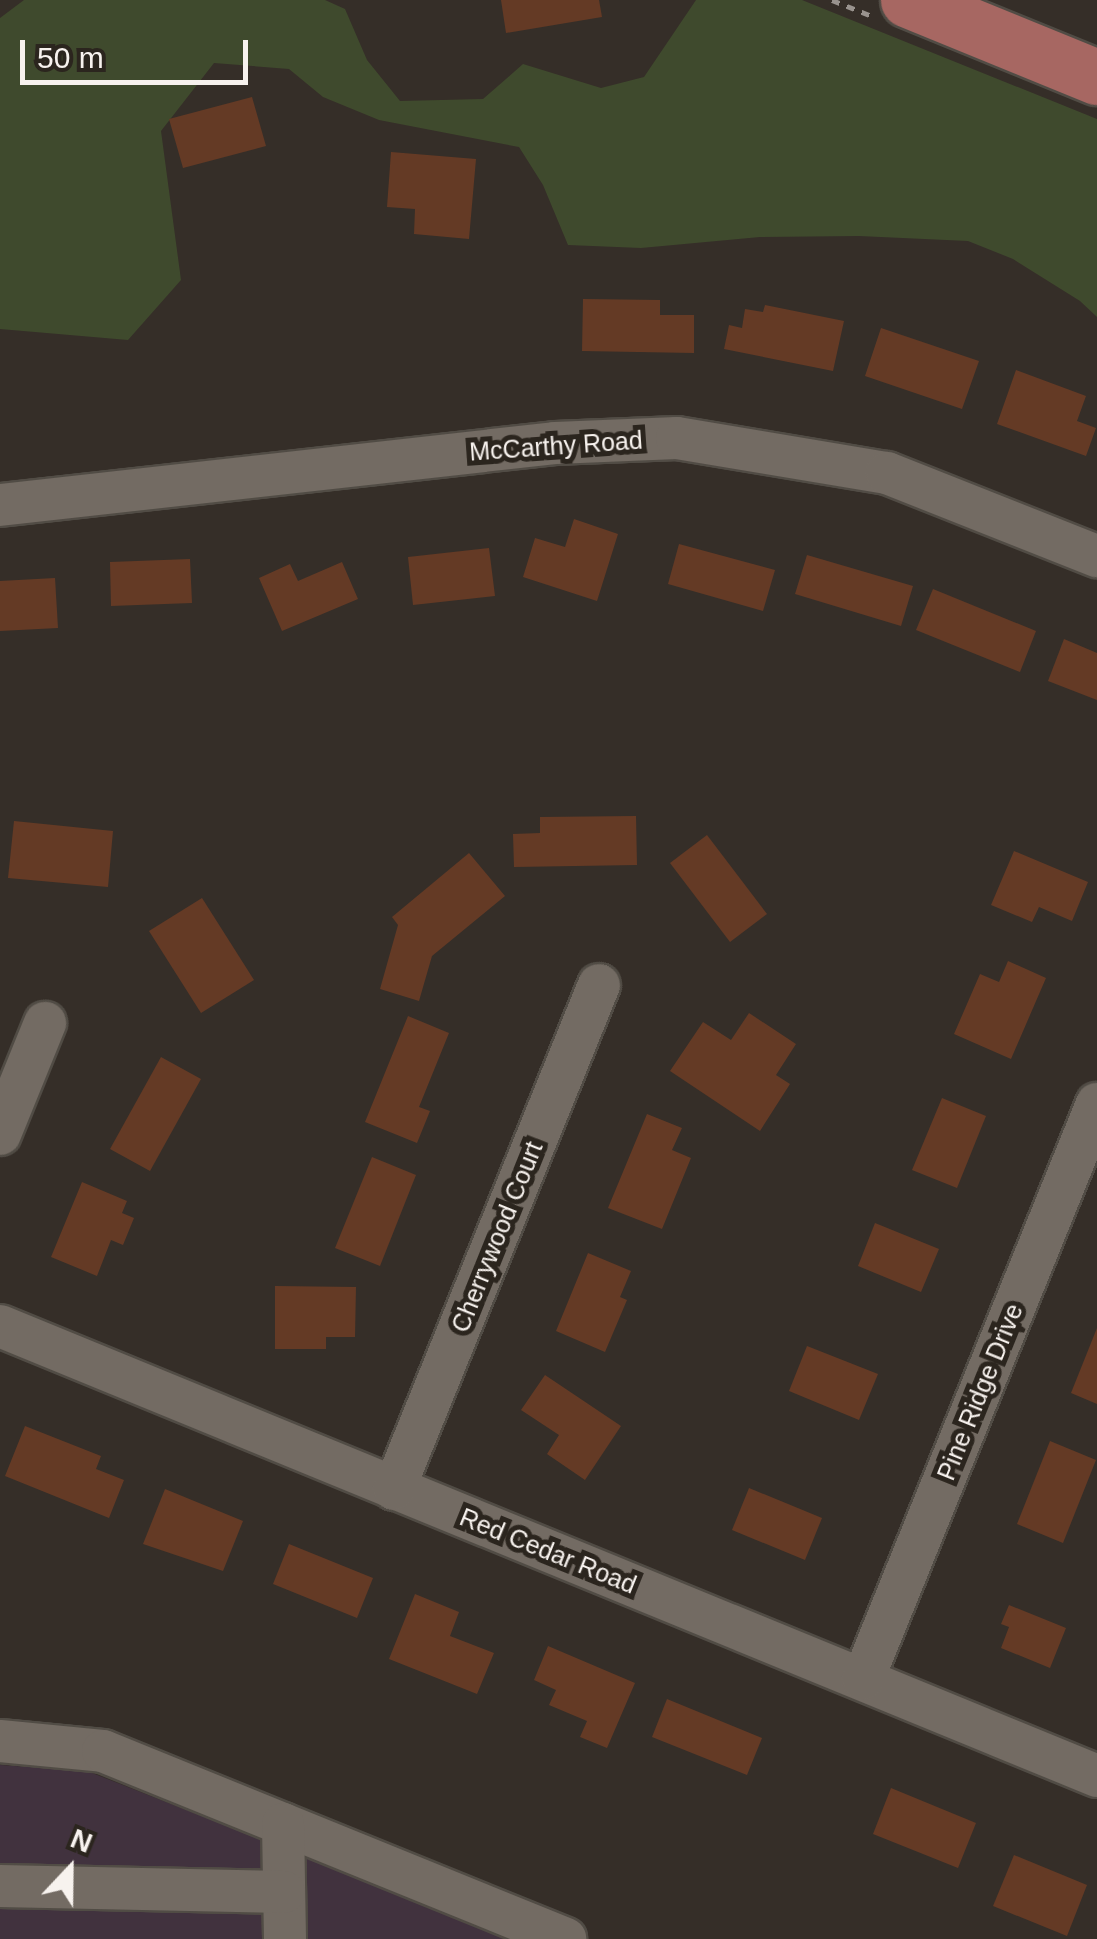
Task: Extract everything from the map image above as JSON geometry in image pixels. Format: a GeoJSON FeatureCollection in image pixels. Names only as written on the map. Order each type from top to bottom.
{"type":"FeatureCollection","features":[{"type":"Feature","properties":{"kind":"main road"},"geometry":{"type":"LineString","coordinates":[[908,0],[1097,76]]}},
{"type":"Feature","properties":{"kind":"street","name":"McCarthy Road"},"geometry":{"type":"LineString","coordinates":[[0,505],[555,443],[677,438],[887,474],[1097,556]]}},
{"type":"Feature","properties":{"kind":"street","name":"Cherrywood Court"},"geometry":{"type":"LineString","coordinates":[[394,1488],[600,985]]}},
{"type":"Feature","properties":{"kind":"street"},"geometry":{"type":"LineString","coordinates":[[0,1134],[45,1023]]}},
{"type":"Feature","properties":{"kind":"street","name":"Pine Ridge Drive"},"geometry":{"type":"LineString","coordinates":[[863,1680],[1097,1104]]}},
{"type":"Feature","properties":{"kind":"street","name":"Red Cedar Road"},"geometry":{"type":"LineString","coordinates":[[0,1326],[1097,1776]]}},
{"type":"Feature","properties":{"kind":"street"},"geometry":{"type":"LineString","coordinates":[[0,1741],[103,1751],[565,1939]]}},
{"type":"Feature","properties":{"kind":"street"},"geometry":{"type":"LineString","coordinates":[[283,1824],[285,1939]]}},
{"type":"Feature","properties":{"kind":"street"},"geometry":{"type":"LineString","coordinates":[[0,1886],[284,1892]]}},
{"type":"Feature","properties":{"kind":"shaded area"},"geometry":{"type":"Polygon","coordinates":[[[0,1765],[87,1771],[515,1939],[0,1939],[0,1765]]]}},
{"type":"Feature","properties":{"kind":"green space"},"geometry":{"type":"Polygon","coordinates":[[[24,0],[325,0],[345,9],[367,60],[400,101],[483,99],[523,64],[601,88],[644,77],[696,0],[802,0],[1097,119],[1097,317],[1080,301],[1013,259],[968,241],[859,236],[760,237],[641,248],[568,245],[543,185],[519,147],[379,120],[323,97],[289,69],[214,63],[161,131],[181,280],[128,340],[0,329],[0,18],[24,0]]]}},
{"type":"Feature","properties":{"kind":"building"},"geometry":{"type":"Polygon","coordinates":[[[501,0],[599,0],[602,17],[506,33],[501,0]]]}},
{"type":"Feature","properties":{"kind":"building"},"geometry":{"type":"Polygon","coordinates":[[[252,97],[266,146],[183,168],[169,119],[252,97]]]}},
{"type":"Feature","properties":{"kind":"building"},"geometry":{"type":"Polygon","coordinates":[[[391,152],[476,159],[469,239],[414,234],[415,209],[387,207],[391,152]]]}},
{"type":"Feature","properties":{"kind":"building"},"geometry":{"type":"Polygon","coordinates":[[[583,299],[660,300],[660,315],[694,315],[694,353],[582,351],[583,299]]]}},
{"type":"Feature","properties":{"kind":"building"},"geometry":{"type":"Polygon","coordinates":[[[765,305],[844,321],[833,371],[724,349],[729,325],[742,328],[745,309],[763,312],[765,305]]]}},
{"type":"Feature","properties":{"kind":"building"},"geometry":{"type":"Polygon","coordinates":[[[881,328],[979,361],[962,409],[865,376],[881,328]]]}},
{"type":"Feature","properties":{"kind":"building"},"geometry":{"type":"Polygon","coordinates":[[[1016,370],[1086,396],[1077,421],[1096,428],[1086,456],[997,424],[1016,370]]]}},
{"type":"Feature","properties":{"kind":"building"},"geometry":{"type":"Polygon","coordinates":[[[574,519],[618,534],[597,601],[523,577],[535,538],[565,547],[574,519]]]}},
{"type":"Feature","properties":{"kind":"building"},"geometry":{"type":"Polygon","coordinates":[[[679,544],[775,570],[763,611],[668,584],[679,544]]]}},
{"type":"Feature","properties":{"kind":"building"},"geometry":{"type":"Polygon","coordinates":[[[489,548],[495,596],[413,605],[408,557],[489,548]]]}},
{"type":"Feature","properties":{"kind":"building"},"geometry":{"type":"Polygon","coordinates":[[[807,555],[913,586],[901,626],[795,594],[807,555]]]}},
{"type":"Feature","properties":{"kind":"building"},"geometry":{"type":"Polygon","coordinates":[[[190,559],[192,603],[111,606],[110,562],[190,559]]]}},
{"type":"Feature","properties":{"kind":"building"},"geometry":{"type":"Polygon","coordinates":[[[342,562],[358,599],[282,631],[259,578],[290,564],[298,581],[342,562]]]}},
{"type":"Feature","properties":{"kind":"building"},"geometry":{"type":"Polygon","coordinates":[[[55,578],[58,628],[0,631],[0,581],[55,578]]]}},
{"type":"Feature","properties":{"kind":"building"},"geometry":{"type":"Polygon","coordinates":[[[933,589],[1036,631],[1020,672],[916,630],[933,589]]]}},
{"type":"Feature","properties":{"kind":"building"},"geometry":{"type":"Polygon","coordinates":[[[1064,639],[1097,653],[1097,700],[1048,681],[1064,639]]]}},
{"type":"Feature","properties":{"kind":"building"},"geometry":{"type":"Polygon","coordinates":[[[636,816],[637,865],[514,867],[513,834],[540,833],[540,817],[636,816]]]}},
{"type":"Feature","properties":{"kind":"building"},"geometry":{"type":"Polygon","coordinates":[[[14,821],[113,831],[108,887],[8,878],[14,821]]]}},
{"type":"Feature","properties":{"kind":"building"},"geometry":{"type":"Polygon","coordinates":[[[707,835],[767,914],[730,942],[670,863],[707,835]]]}},
{"type":"Feature","properties":{"kind":"building"},"geometry":{"type":"Polygon","coordinates":[[[1014,851],[1088,882],[1072,921],[1039,907],[1032,922],[991,905],[1014,851]]]}},
{"type":"Feature","properties":{"kind":"building"},"geometry":{"type":"Polygon","coordinates":[[[469,853],[505,896],[432,956],[419,1001],[380,989],[398,925],[392,917],[469,853]]]}},
{"type":"Feature","properties":{"kind":"building"},"geometry":{"type":"Polygon","coordinates":[[[202,898],[254,980],[201,1013],[149,931],[202,898]]]}},
{"type":"Feature","properties":{"kind":"building"},"geometry":{"type":"Polygon","coordinates":[[[1008,961],[1046,978],[1011,1059],[954,1034],[980,974],[999,982],[1008,961]]]}},
{"type":"Feature","properties":{"kind":"building"},"geometry":{"type":"Polygon","coordinates":[[[749,1013],[796,1044],[776,1075],[790,1084],[760,1131],[670,1071],[703,1022],[731,1040],[749,1013]]]}},
{"type":"Feature","properties":{"kind":"building"},"geometry":{"type":"Polygon","coordinates":[[[408,1016],[449,1033],[419,1107],[430,1111],[417,1143],[365,1122],[408,1016]]]}},
{"type":"Feature","properties":{"kind":"building"},"geometry":{"type":"Polygon","coordinates":[[[161,1057],[201,1079],[150,1171],[110,1149],[161,1057]]]}},
{"type":"Feature","properties":{"kind":"building"},"geometry":{"type":"Polygon","coordinates":[[[942,1098],[986,1116],[957,1188],[912,1170],[942,1098]]]}},
{"type":"Feature","properties":{"kind":"building"},"geometry":{"type":"Polygon","coordinates":[[[647,1114],[682,1128],[672,1150],[691,1158],[662,1229],[608,1208],[647,1114]]]}},
{"type":"Feature","properties":{"kind":"building"},"geometry":{"type":"Polygon","coordinates":[[[372,1157],[416,1175],[380,1266],[335,1248],[372,1157]]]}},
{"type":"Feature","properties":{"kind":"building"},"geometry":{"type":"Polygon","coordinates":[[[82,1182],[127,1201],[122,1213],[134,1218],[123,1245],[111,1240],[97,1276],[51,1257],[82,1182]]]}},
{"type":"Feature","properties":{"kind":"building"},"geometry":{"type":"Polygon","coordinates":[[[875,1223],[939,1249],[921,1292],[858,1266],[875,1223]]]}},
{"type":"Feature","properties":{"kind":"building"},"geometry":{"type":"Polygon","coordinates":[[[588,1253],[631,1271],[620,1297],[627,1300],[605,1352],[556,1331],[588,1253]]]}},
{"type":"Feature","properties":{"kind":"building"},"geometry":{"type":"Polygon","coordinates":[[[275,1286],[356,1287],[355,1337],[326,1337],[326,1349],[275,1349],[275,1286]]]}},
{"type":"Feature","properties":{"kind":"building"},"geometry":{"type":"Polygon","coordinates":[[[1097,1328],[1097,1404],[1071,1393],[1097,1328]]]}},
{"type":"Feature","properties":{"kind":"building"},"geometry":{"type":"Polygon","coordinates":[[[807,1346],[878,1374],[859,1420],[789,1391],[807,1346]]]}},
{"type":"Feature","properties":{"kind":"building"},"geometry":{"type":"Polygon","coordinates":[[[545,1375],[621,1426],[585,1480],[547,1454],[559,1435],[521,1410],[545,1375]]]}},
{"type":"Feature","properties":{"kind":"building"},"geometry":{"type":"Polygon","coordinates":[[[25,1426],[101,1456],[96,1469],[124,1480],[109,1518],[5,1476],[25,1426]]]}},
{"type":"Feature","properties":{"kind":"building"},"geometry":{"type":"Polygon","coordinates":[[[1050,1441],[1096,1460],[1063,1543],[1017,1524],[1050,1441]]]}},
{"type":"Feature","properties":{"kind":"building"},"geometry":{"type":"Polygon","coordinates":[[[749,1488],[822,1518],[805,1560],[732,1530],[749,1488]]]}},
{"type":"Feature","properties":{"kind":"building"},"geometry":{"type":"Polygon","coordinates":[[[165,1489],[243,1521],[223,1571],[143,1544],[165,1489]]]}},
{"type":"Feature","properties":{"kind":"building"},"geometry":{"type":"Polygon","coordinates":[[[289,1544],[373,1578],[357,1618],[273,1584],[289,1544]]]}},
{"type":"Feature","properties":{"kind":"building"},"geometry":{"type":"Polygon","coordinates":[[[415,1594],[459,1612],[450,1636],[494,1653],[477,1694],[389,1659],[415,1594]]]}},
{"type":"Feature","properties":{"kind":"building"},"geometry":{"type":"Polygon","coordinates":[[[1009,1605],[1066,1628],[1050,1668],[1001,1648],[1009,1627],[1001,1624],[1009,1605]]]}},
{"type":"Feature","properties":{"kind":"building"},"geometry":{"type":"Polygon","coordinates":[[[548,1646],[635,1683],[607,1748],[580,1737],[587,1721],[549,1705],[556,1690],[534,1680],[548,1646]]]}},
{"type":"Feature","properties":{"kind":"building"},"geometry":{"type":"Polygon","coordinates":[[[667,1699],[762,1738],[747,1775],[652,1737],[667,1699]]]}},
{"type":"Feature","properties":{"kind":"building"},"geometry":{"type":"Polygon","coordinates":[[[891,1788],[976,1823],[958,1868],[873,1834],[891,1788]]]}},
{"type":"Feature","properties":{"kind":"building"},"geometry":{"type":"Polygon","coordinates":[[[1014,1855],[1087,1885],[1067,1936],[993,1906],[1014,1855]]]}}]}
